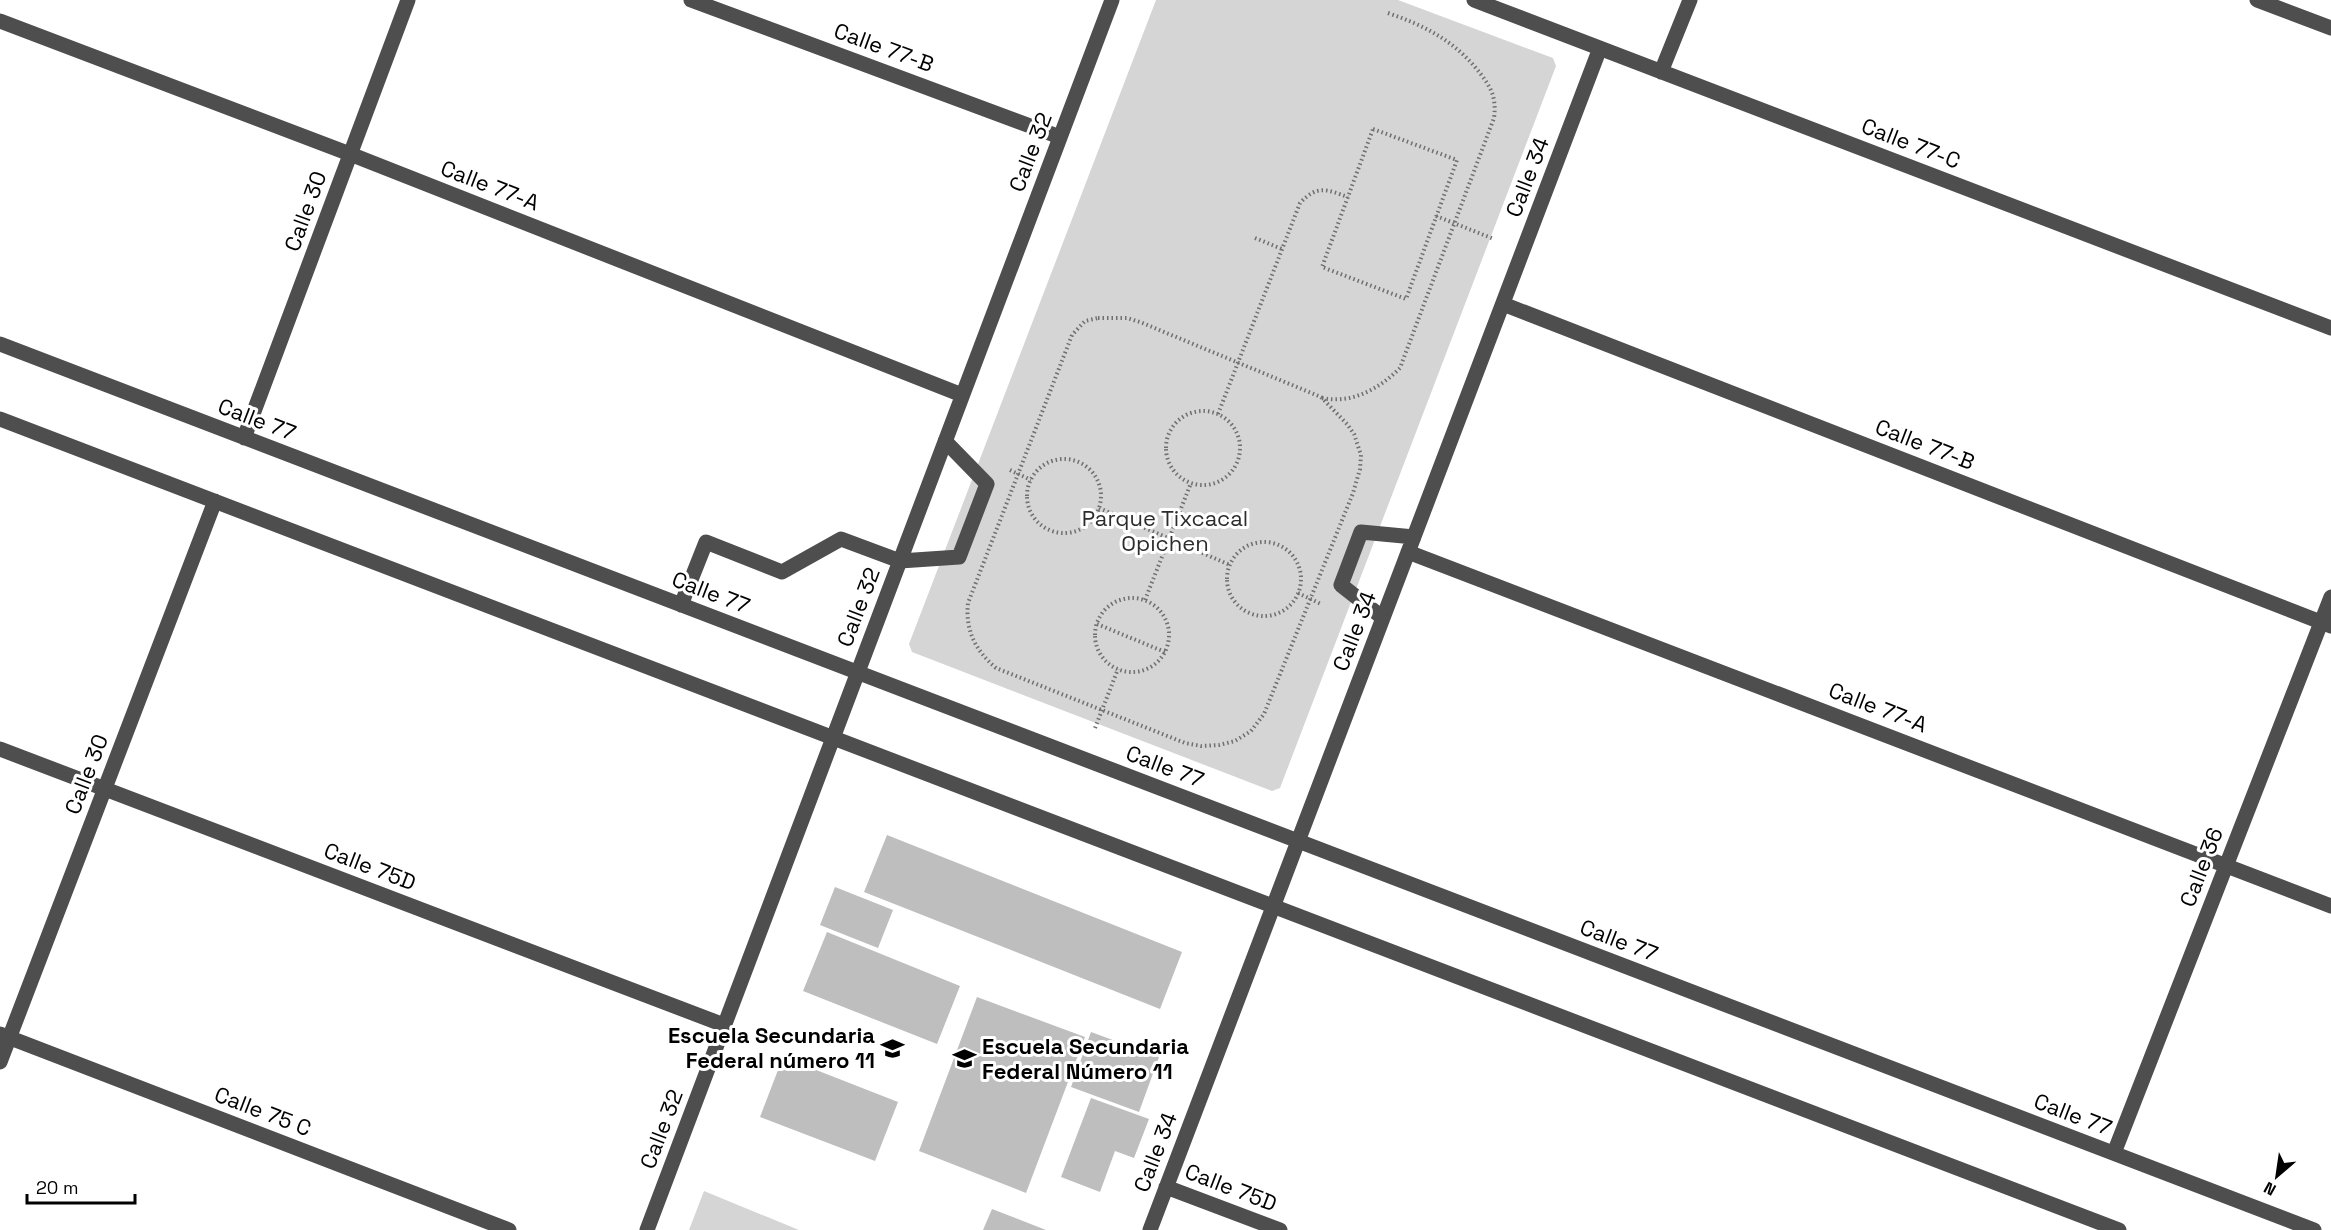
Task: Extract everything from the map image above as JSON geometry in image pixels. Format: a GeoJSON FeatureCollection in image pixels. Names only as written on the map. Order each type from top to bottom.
{"type":"FeatureCollection","features":[{"type":"Feature","properties":{"kind":"street","name":"Calle 30"},"geometry":{"type":"LineString","coordinates":[[244,438],[408,0]]}},
{"type":"Feature","properties":{"kind":"street","name":"Calle 77-B"},"geometry":{"type":"LineString","coordinates":[[691,0],[1060,137]]}},
{"type":"Feature","properties":{"kind":"street","name":"Calle 32"},"geometry":{"type":"LineString","coordinates":[[647,1230],[1112,0]]}},
{"type":"Feature","properties":{"kind":"street","name":"Calle 77-C"},"geometry":{"type":"LineString","coordinates":[[1474,0],[2331,328]]}},
{"type":"Feature","properties":{"kind":"street"},"geometry":{"type":"LineString","coordinates":[[1661,72],[1690,0]]}},
{"type":"Feature","properties":{"kind":"street"},"geometry":{"type":"LineString","coordinates":[[2257,0],[2331,28]]}},
{"type":"Feature","properties":{"kind":"street","name":"Calle 77-A"},"geometry":{"type":"LineString","coordinates":[[0,21],[350,154],[962,395]]}},
{"type":"Feature","properties":{"kind":"street","name":"Calle 34"},"geometry":{"type":"LineString","coordinates":[[1150,1230],[1600,48]]}},
{"type":"Feature","properties":{"kind":"street","name":"Calle 77-B"},"geometry":{"type":"LineString","coordinates":[[1503,304],[2326,624]]}},
{"type":"Feature","properties":{"kind":"street","name":"Calle 77"},"geometry":{"type":"LineString","coordinates":[[0,344],[2314,1230]]}},
{"type":"Feature","properties":{"kind":"street"},"geometry":{"type":"LineString","coordinates":[[0,419],[1273,906],[2090,1225],[2120,1230]]}},
{"type":"Feature","properties":{"kind":"street"},"geometry":{"type":"LineString","coordinates":[[681,605],[705,542],[782,572],[841,538],[900,561],[958,556],[987,484],[945,441]]}},
{"type":"Feature","properties":{"kind":"street","name":"Calle 30"},"geometry":{"type":"LineString","coordinates":[[0,1062],[5,1036],[104,789],[215,501]]}},
{"type":"Feature","properties":{"kind":"street","name":"Calle 77-A"},"geometry":{"type":"LineString","coordinates":[[1383,618],[1341,585],[1361,532],[1411,544],[2331,906]]}},
{"type":"Feature","properties":{"kind":"street","name":"Calle 36"},"geometry":{"type":"LineString","coordinates":[[2114,1153],[2226,864],[2326,624],[2331,597]]}},
{"type":"Feature","properties":{"kind":"street","name":"Calle 75D"},"geometry":{"type":"LineString","coordinates":[[0,749],[724,1025]]}},
{"type":"Feature","properties":{"kind":"street","name":"Calle 75 C"},"geometry":{"type":"LineString","coordinates":[[5,1036],[509,1230]]}},
{"type":"Feature","properties":{"kind":"street","name":"Calle 75D"},"geometry":{"type":"LineString","coordinates":[[1166,1186],[1280,1230]]}},
{"type":"Feature","properties":{"kind":"path"},"geometry":{"type":"LineString","coordinates":[[1321,397],[1354,434],[1361,455],[1360,469],[1312,600],[1264,714],[1251,731],[1235,741],[1219,745],[1201,746],[1185,743],[996,668],[975,645],[966,616],[968,603],[1072,335],[1085,321],[1098,318],[1126,318],[1140,322],[1321,397],[1337,401],[1352,398],[1388,380],[1400,368],[1494,118],[1496,101],[1486,80],[1463,52],[1434,32],[1388,13]]}},
{"type":"Feature","properties":{"kind":"path"},"geometry":{"type":"LineString","coordinates":[[1373,129],[1457,160],[1436,216],[1406,299],[1322,267],[1373,129]]}},
{"type":"Feature","properties":{"kind":"path"},"geometry":{"type":"LineString","coordinates":[[1218,414],[1300,203],[1309,193],[1320,190],[1348,197]]}},
{"type":"Feature","properties":{"kind":"path"},"geometry":{"type":"LineString","coordinates":[[1436,216],[1494,239]]}},
{"type":"Feature","properties":{"kind":"path"},"geometry":{"type":"LineString","coordinates":[[1255,238],[1282,249]]}},
{"type":"Feature","properties":{"kind":"path"},"geometry":{"type":"LineString","coordinates":[[1204,411],[1218,414],[1227,420],[1238,435],[1240,453],[1236,465],[1229,475],[1219,482],[1207,485],[1191,483],[1174,472],[1168,461],[1167,437],[1181,418],[1192,412],[1204,411]]}},
{"type":"Feature","properties":{"kind":"path"},"geometry":{"type":"LineString","coordinates":[[1054,460],[1078,461],[1089,467],[1097,477],[1101,489],[1099,508],[1090,523],[1080,530],[1068,533],[1056,532],[1044,527],[1029,509],[1027,496],[1029,485],[1034,474],[1043,465],[1054,460]]}},
{"type":"Feature","properties":{"kind":"path"},"geometry":{"type":"LineString","coordinates":[[1145,600],[1191,483]]}},
{"type":"Feature","properties":{"kind":"path"},"geometry":{"type":"LineString","coordinates":[[1099,508],[1230,565]]}},
{"type":"Feature","properties":{"kind":"path"},"geometry":{"type":"LineString","coordinates":[[1265,542],[1277,545],[1288,551],[1296,560],[1301,584],[1298,593],[1289,606],[1279,613],[1267,616],[1255,615],[1234,603],[1226,580],[1230,565],[1233,557],[1253,543],[1265,542]]}},
{"type":"Feature","properties":{"kind":"path"},"geometry":{"type":"LineString","coordinates":[[1122,599],[1145,600],[1164,616],[1169,627],[1166,652],[1148,669],[1136,672],[1118,669],[1103,658],[1097,648],[1095,636],[1097,624],[1102,613],[1110,605],[1122,599]]}},
{"type":"Feature","properties":{"kind":"path"},"geometry":{"type":"LineString","coordinates":[[1097,624],[1166,652]]}},
{"type":"Feature","properties":{"kind":"path"},"geometry":{"type":"LineString","coordinates":[[1095,728],[1118,669]]}},
{"type":"Feature","properties":{"kind":"green space","name":"Parque Tixcacal Opichen"},"geometry":{"type":"Polygon","coordinates":[[[1156,0],[1398,0],[1553,58],[1556,66],[1280,788],[1272,791],[912,652],[909,644],[1156,0]]]}},
{"type":"Feature","properties":{"kind":"green space"},"geometry":{"type":"Polygon","coordinates":[[[704,1191],[799,1230],[689,1230],[704,1191]]]}},
{"type":"Feature","properties":{"kind":"building"},"geometry":{"type":"Polygon","coordinates":[[[887,835],[1182,952],[1160,1009],[864,892],[887,835]]]}},
{"type":"Feature","properties":{"kind":"building"},"geometry":{"type":"Polygon","coordinates":[[[835,887],[893,910],[878,948],[820,925],[835,887]]]}},
{"type":"Feature","properties":{"kind":"building"},"geometry":{"type":"Polygon","coordinates":[[[827,932],[960,986],[937,1044],[803,991],[827,932]]]}},
{"type":"Feature","properties":{"kind":"building"},"geometry":{"type":"Polygon","coordinates":[[[977,997],[1085,1037],[1026,1193],[919,1151],[977,997]]]}},
{"type":"Feature","properties":{"kind":"building"},"geometry":{"type":"Polygon","coordinates":[[[1091,1032],[1159,1057],[1139,1112],[1071,1087],[1091,1032]]]}},
{"type":"Feature","properties":{"kind":"building"},"geometry":{"type":"Polygon","coordinates":[[[783,1057],[898,1102],[875,1161],[760,1117],[783,1057]]]}},
{"type":"Feature","properties":{"kind":"building"},"geometry":{"type":"Polygon","coordinates":[[[1091,1098],[1149,1119],[1134,1158],[1115,1151],[1100,1192],[1061,1177],[1091,1098]]]}},
{"type":"Feature","properties":{"kind":"building"},"geometry":{"type":"Polygon","coordinates":[[[992,1209],[1046,1230],[983,1230],[992,1209]]]}},
{"type":"Feature","properties":{"kind":"place","name":"Escuela Secundaria Federal número 11"},"geometry":{"type":"Point","coordinates":[893,1048]}},
{"type":"Feature","properties":{"kind":"place","name":"Escuela Secundaria Federal Número 11"},"geometry":{"type":"Point","coordinates":[964,1059]}}]}
